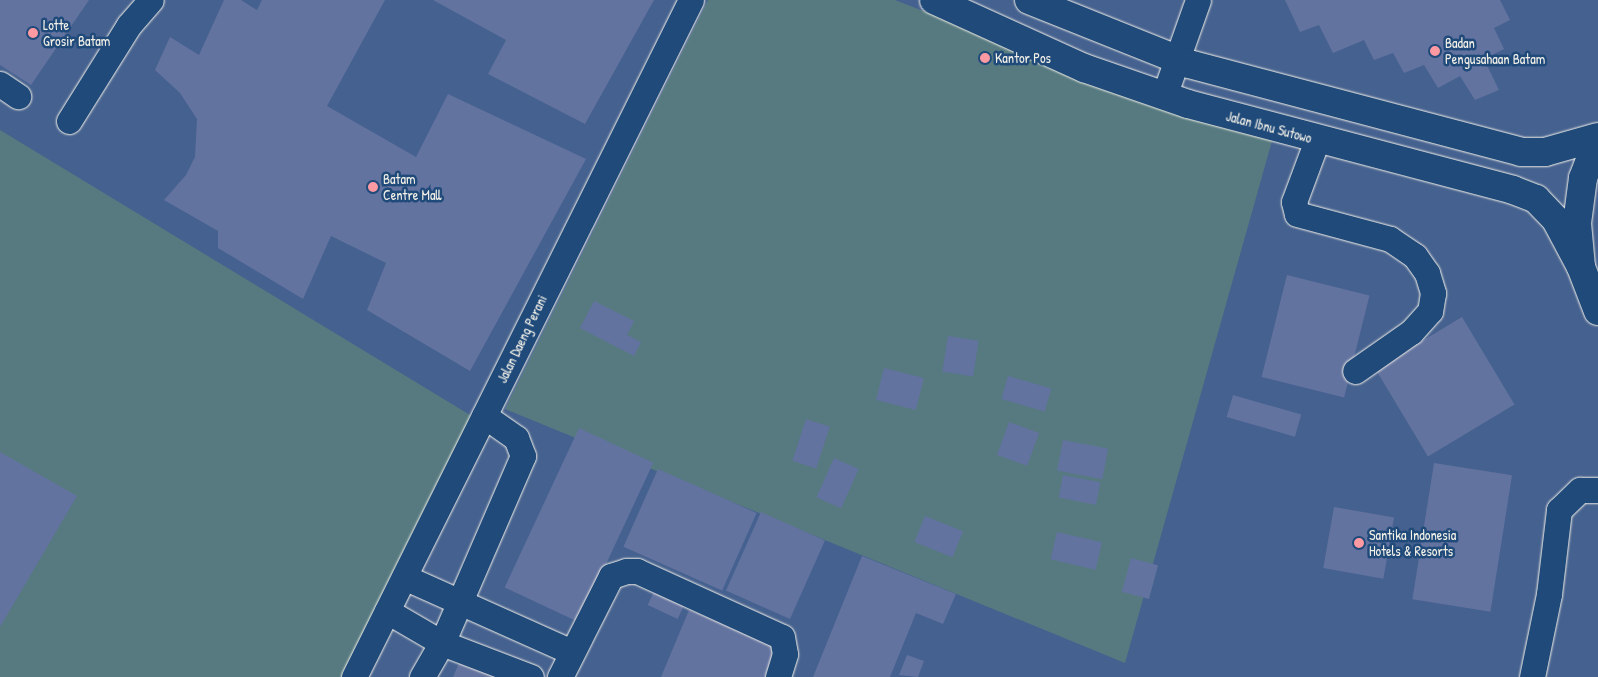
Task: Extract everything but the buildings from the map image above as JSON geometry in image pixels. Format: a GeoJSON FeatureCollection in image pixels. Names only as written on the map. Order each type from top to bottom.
{"type":"FeatureCollection","features":[{"type":"Feature","properties":{"kind":"main road","name":"Jalan Ibnu Sutowo"},"geometry":{"type":"LineString","coordinates":[[934,0],[1084,68],[1164,96],[1306,137],[1513,190],[1536,199],[1556,220],[1581,267]]}},
{"type":"Feature","properties":{"kind":"main road"},"geometry":{"type":"LineString","coordinates":[[1028,0],[1177,59],[1306,96],[1521,152],[1545,152],[1598,138]]}},
{"type":"Feature","properties":{"kind":"main road"},"geometry":{"type":"LineString","coordinates":[[1306,96],[1306,137]]}},
{"type":"Feature","properties":{"kind":"main road"},"geometry":{"type":"LineString","coordinates":[[1598,138],[1582,178],[1576,223],[1581,267],[1598,311]]}},
{"type":"Feature","properties":{"kind":"street"},"geometry":{"type":"LineString","coordinates":[[69,121],[129,25],[151,0]]}},
{"type":"Feature","properties":{"kind":"street","name":"Jalan Daeng Perani"},"geometry":{"type":"LineString","coordinates":[[354,677],[691,0]]}},
{"type":"Feature","properties":{"kind":"street"},"geometry":{"type":"LineString","coordinates":[[1164,96],[1198,0]]}},
{"type":"Feature","properties":{"kind":"street"},"geometry":{"type":"LineString","coordinates":[[1306,137],[1294,202],[1297,214],[1390,239],[1415,256],[1427,273],[1433,293],[1430,311],[1411,332],[1356,372]]}},
{"type":"Feature","properties":{"kind":"street"},"geometry":{"type":"LineString","coordinates":[[422,677],[442,642],[458,601],[523,456],[516,438],[484,416]]}},
{"type":"Feature","properties":{"kind":"street"},"geometry":{"type":"LineString","coordinates":[[1532,677],[1549,594],[1559,510],[1580,490],[1598,490]]}},
{"type":"Feature","properties":{"kind":"street"},"geometry":{"type":"LineString","coordinates":[[560,677],[611,576],[618,572],[637,570],[782,637],[785,654],[778,677]]}},
{"type":"Feature","properties":{"kind":"street"},"geometry":{"type":"LineString","coordinates":[[404,577],[572,652]]}},
{"type":"Feature","properties":{"kind":"street"},"geometry":{"type":"LineString","coordinates":[[387,611],[442,642],[531,677]]}},
{"type":"Feature","properties":{"kind":"shaded area"},"geometry":{"type":"Polygon","coordinates":[[[0,0],[1598,0],[1598,677],[0,677],[0,0]]]}},
{"type":"Feature","properties":{"kind":"green space"},"geometry":{"type":"Polygon","coordinates":[[[708,0],[895,0],[1162,104],[1272,141],[1125,663],[505,409],[708,0]]]}},
{"type":"Feature","properties":{"kind":"green space"},"geometry":{"type":"Polygon","coordinates":[[[0,130],[475,418],[344,677],[0,677],[0,130]]]}},
{"type":"Feature","properties":{"kind":"place","name":"Lotte Grosir Batam"},"geometry":{"type":"Point","coordinates":[33,33]}},
{"type":"Feature","properties":{"kind":"place","name":"Badan Pengusahaan Batam"},"geometry":{"type":"Point","coordinates":[1435,51]}},
{"type":"Feature","properties":{"kind":"place","name":"Kantor Pos"},"geometry":{"type":"Point","coordinates":[985,58]}},
{"type":"Feature","properties":{"kind":"place","name":"Batam Centre Mall"},"geometry":{"type":"Point","coordinates":[373,187]}},
{"type":"Feature","properties":{"kind":"place","name":"Santika Indonesia Hotels & Resorts"},"geometry":{"type":"Point","coordinates":[1359,543]}}]}
